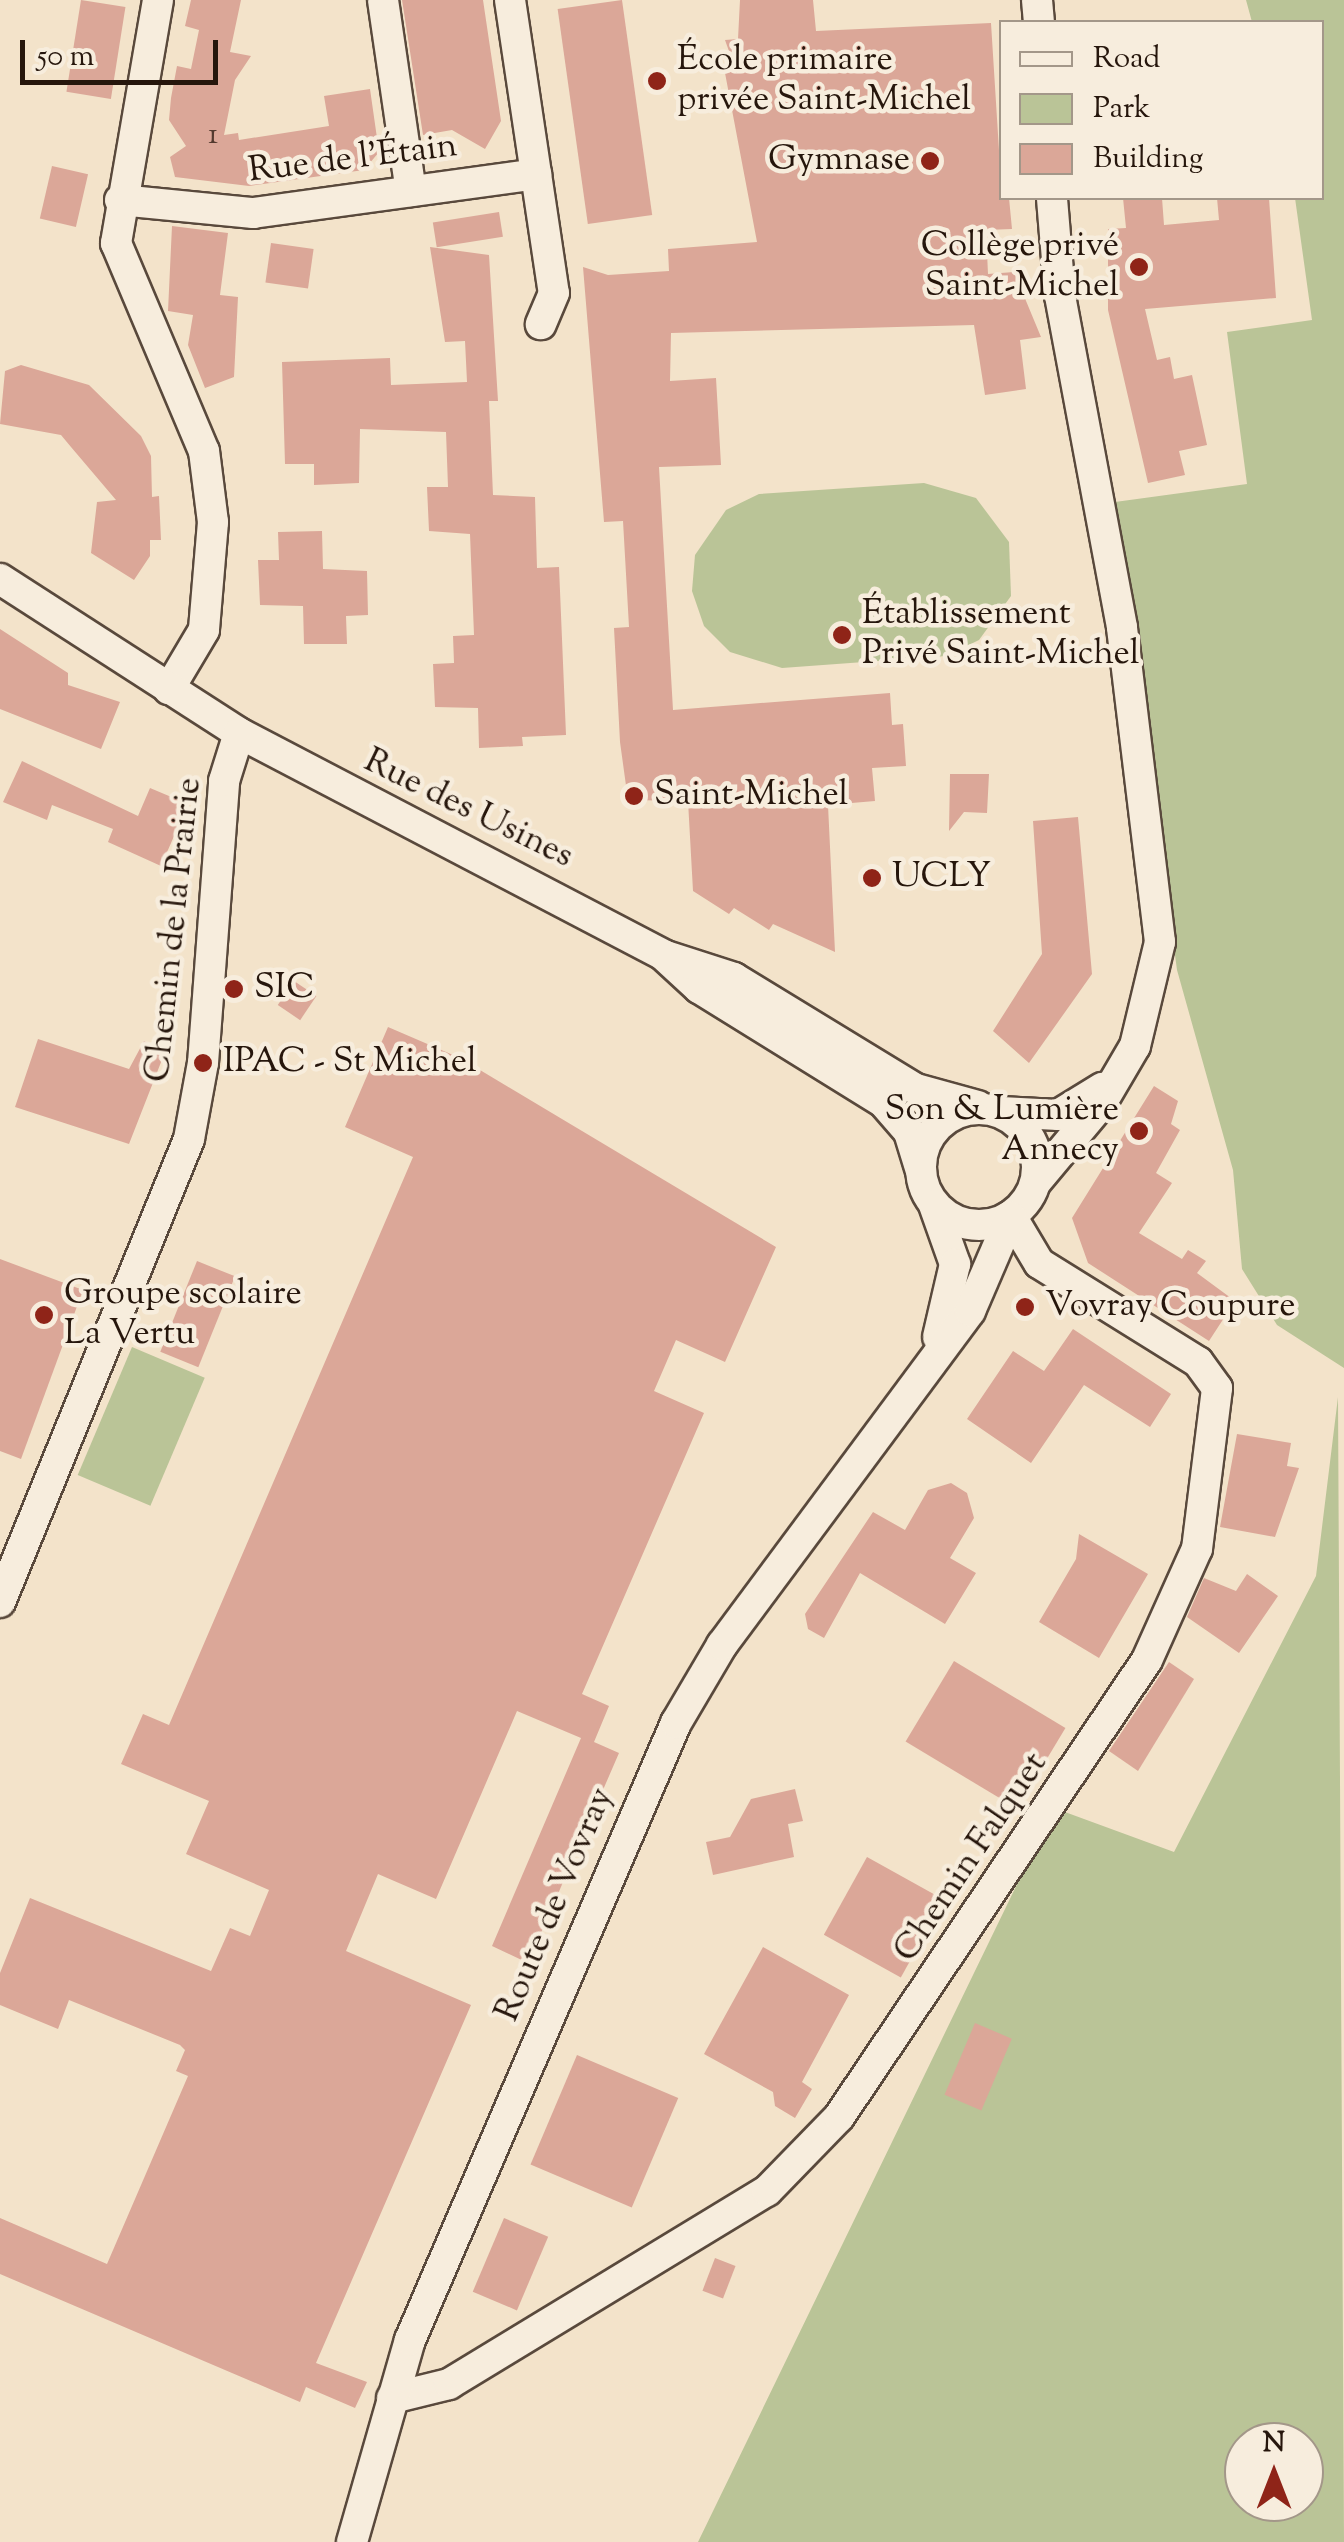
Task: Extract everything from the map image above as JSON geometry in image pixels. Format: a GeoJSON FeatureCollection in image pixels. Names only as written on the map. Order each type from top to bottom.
{"type":"FeatureCollection","features":[{"type":"Feature","properties":{"kind":"street"},"geometry":{"type":"LineString","coordinates":[[158,0],[120,200],[122,266],[188,408],[210,484],[204,630],[168,688]]}},
{"type":"Feature","properties":{"kind":"street"},"geometry":{"type":"LineString","coordinates":[[383,0],[411,191]]}},
{"type":"Feature","properties":{"kind":"street"},"geometry":{"type":"LineString","coordinates":[[510,0],[554,293],[541,324]]}},
{"type":"Feature","properties":{"kind":"street","name":"Rue de l'Étain"},"geometry":{"type":"LineString","coordinates":[[120,200],[254,213],[536,174]]}},
{"type":"Feature","properties":{"kind":"street"},"geometry":{"type":"LineString","coordinates":[[1052,200],[1060,296],[1122,627],[1160,942],[1146,1016],[1115,1076],[1011,1216],[968,1224],[932,1201],[920,1168],[942,1121],[993,1110],[1058,1114],[1115,1076]]}},
{"type":"Feature","properties":{"kind":"street"},"geometry":{"type":"LineString","coordinates":[[0,579],[238,733]]}},
{"type":"Feature","properties":{"kind":"street","name":"Rue des Usines"},"geometry":{"type":"LineString","coordinates":[[238,733],[664,955],[734,978],[916,1089],[993,1110]]}},
{"type":"Feature","properties":{"kind":"street","name":"Chemin de la Prairie"},"geometry":{"type":"LineString","coordinates":[[0,1602],[189,1140],[203,1063],[224,781],[238,733]]}},
{"type":"Feature","properties":{"kind":"street","name":"Rue des Usines"},"geometry":{"type":"LineString","coordinates":[[664,955],[699,988],[884,1102],[909,1132],[920,1168]]}},
{"type":"Feature","properties":{"kind":"street"},"geometry":{"type":"LineString","coordinates":[[993,1110],[1027,1132],[1036,1182]]}},
{"type":"Feature","properties":{"kind":"street","name":"Route de Vovray"},"geometry":{"type":"LineString","coordinates":[[932,1201],[955,1264],[934,1350]]}},
{"type":"Feature","properties":{"kind":"street","name":"Route de Vovray"},"geometry":{"type":"LineString","coordinates":[[352,2542],[410,2340],[676,1723],[722,1646],[934,1350],[970,1310],[1011,1216]]}},
{"type":"Feature","properties":{"kind":"street","name":"Chemin Falquet"},"geometry":{"type":"LineString","coordinates":[[392,2398],[449,2384],[767,2191],[839,2117],[1147,1660],[1196,1549],[1217,1388],[1198,1362],[1040,1263],[1011,1216]]}},
{"type":"Feature","properties":{"kind":"green space"},"geometry":{"type":"Polygon","coordinates":[[[1246,0],[1344,0],[1344,1368],[1277,1325],[1242,1269],[1233,1170],[1177,970],[1115,502],[1247,484],[1227,332],[1312,320],[1295,200],[1324,200],[1324,20],[1251,20],[1246,0]]]}},
{"type":"Feature","properties":{"kind":"green space"},"geometry":{"type":"Polygon","coordinates":[[[924,483],[976,498],[1009,542],[1011,596],[979,640],[946,656],[782,668],[730,652],[704,626],[692,591],[695,555],[726,510],[759,494],[924,483]]]}},
{"type":"Feature","properties":{"kind":"green space"},"geometry":{"type":"Polygon","coordinates":[[[132,1347],[205,1378],[150,1506],[78,1475],[132,1347]]]}},
{"type":"Feature","properties":{"kind":"green space"},"geometry":{"type":"Polygon","coordinates":[[[1338,1397],[1344,2542],[698,2542],[1054,1808],[1174,1852],[1316,1576],[1338,1397]]]}},
{"type":"Feature","properties":{"kind":"building"},"geometry":{"type":"Polygon","coordinates":[[[81,0],[125,7],[111,99],[66,92],[81,0]]]}},
{"type":"Feature","properties":{"kind":"building"},"geometry":{"type":"Polygon","coordinates":[[[191,0],[241,0],[230,52],[251,56],[235,80],[224,135],[238,133],[239,140],[329,126],[324,96],[370,89],[379,152],[364,170],[249,186],[175,177],[170,157],[186,146],[169,120],[177,66],[191,69],[199,30],[185,26],[191,0]]]}},
{"type":"Feature","properties":{"kind":"building"},"geometry":{"type":"Polygon","coordinates":[[[402,0],[483,0],[501,121],[485,149],[452,130],[423,135],[402,0]]]}},
{"type":"Feature","properties":{"kind":"building"},"geometry":{"type":"Polygon","coordinates":[[[622,0],[652,215],[588,224],[558,9],[622,0]]]}},
{"type":"Feature","properties":{"kind":"building"},"geometry":{"type":"Polygon","coordinates":[[[740,0],[813,0],[816,31],[991,23],[999,200],[1009,200],[1012,229],[986,230],[988,274],[1014,272],[1041,337],[1020,340],[1026,389],[985,395],[974,325],[671,333],[670,381],[716,378],[721,465],[659,467],[673,710],[890,693],[892,725],[903,724],[906,766],[872,768],[875,801],[828,805],[835,952],[773,924],[769,930],[734,908],[729,914],[693,891],[688,801],[628,800],[620,742],[614,628],[629,627],[623,521],[604,522],[583,267],[608,275],[669,271],[668,249],[757,242],[725,73],[736,71],[725,40],[738,39],[740,0]]]}},
{"type":"Feature","properties":{"kind":"building"},"geometry":{"type":"Polygon","coordinates":[[[52,166],[88,174],[76,227],[40,219],[52,166]]]}},
{"type":"Feature","properties":{"kind":"building"},"geometry":{"type":"Polygon","coordinates":[[[1123,200],[1162,200],[1164,225],[1219,220],[1217,200],[1269,200],[1276,298],[1145,309],[1157,360],[1170,357],[1174,379],[1192,375],[1207,445],[1179,451],[1185,475],[1148,483],[1108,310],[1108,229],[1126,228],[1123,200]]]}},
{"type":"Feature","properties":{"kind":"building"},"geometry":{"type":"Polygon","coordinates":[[[499,212],[503,237],[437,247],[433,222],[499,212]]]}},
{"type":"Feature","properties":{"kind":"building"},"geometry":{"type":"Polygon","coordinates":[[[172,226],[228,233],[220,295],[238,297],[234,377],[205,388],[188,345],[193,315],[168,311],[172,226]]]}},
{"type":"Feature","properties":{"kind":"building"},"geometry":{"type":"Polygon","coordinates":[[[271,243],[314,249],[308,289],[265,283],[271,243]]]}},
{"type":"Feature","properties":{"kind":"building"},"geometry":{"type":"Polygon","coordinates":[[[430,247],[489,255],[498,401],[489,401],[493,495],[535,497],[537,568],[559,567],[566,735],[522,737],[523,746],[479,748],[478,708],[435,707],[433,664],[454,663],[453,636],[474,635],[470,534],[429,531],[427,487],[448,487],[446,432],[360,429],[359,483],[314,485],[314,464],[285,464],[282,362],[390,358],[391,385],[467,382],[465,341],[445,342],[430,247]]]}},
{"type":"Feature","properties":{"kind":"building"},"geometry":{"type":"Polygon","coordinates":[[[21,365],[89,385],[141,436],[151,456],[152,497],[159,496],[161,540],[150,540],[150,556],[134,580],[91,553],[97,502],[116,500],[61,435],[0,424],[5,371],[21,365]]]}},
{"type":"Feature","properties":{"kind":"building"},"geometry":{"type":"Polygon","coordinates":[[[322,531],[323,569],[367,571],[368,615],[346,616],[347,644],[304,644],[303,606],[260,605],[258,560],[279,560],[278,532],[322,531]]]}},
{"type":"Feature","properties":{"kind":"building"},"geometry":{"type":"Polygon","coordinates":[[[0,629],[68,673],[68,685],[120,702],[101,749],[0,709],[0,629]]]}},
{"type":"Feature","properties":{"kind":"building"},"geometry":{"type":"Polygon","coordinates":[[[22,761],[138,816],[150,788],[188,804],[161,866],[108,842],[113,829],[52,805],[47,820],[3,802],[22,761]]]}},
{"type":"Feature","properties":{"kind":"building"},"geometry":{"type":"Polygon","coordinates":[[[950,774],[989,774],[987,813],[964,812],[949,831],[950,774]]]}},
{"type":"Feature","properties":{"kind":"building"},"geometry":{"type":"Polygon","coordinates":[[[1078,817],[1092,974],[1029,1063],[993,1031],[1042,954],[1033,821],[1078,817]]]}},
{"type":"Feature","properties":{"kind":"building"},"geometry":{"type":"Polygon","coordinates":[[[294,981],[316,996],[300,1020],[278,1005],[294,981]]]}},
{"type":"Feature","properties":{"kind":"building"},"geometry":{"type":"Polygon","coordinates":[[[388,1027],[460,1058],[776,1247],[725,1362],[676,1340],[654,1391],[704,1413],[582,1694],[609,1706],[594,1742],[619,1753],[528,1963],[492,1946],[581,1738],[517,1711],[436,1899],[378,1874],[346,1951],[471,2005],[316,2363],[367,2382],[355,2408],[306,2387],[300,2402],[0,2274],[0,2218],[107,2264],[188,2076],[176,2071],[185,2050],[180,2045],[69,2000],[58,2029],[0,2005],[0,1973],[30,1898],[211,1971],[230,1928],[250,1936],[269,1890],[186,1854],[209,1801],[121,1764],[143,1714],[169,1725],[413,1157],[345,1127],[388,1027]]]}},
{"type":"Feature","properties":{"kind":"building"},"geometry":{"type":"Polygon","coordinates":[[[38,1039],[129,1069],[144,1041],[165,1052],[129,1144],[15,1107],[38,1039]]]}},
{"type":"Feature","properties":{"kind":"building"},"geometry":{"type":"Polygon","coordinates":[[[1154,1086],[1178,1101],[1171,1124],[1180,1130],[1156,1173],[1172,1183],[1139,1233],[1182,1259],[1188,1250],[1206,1261],[1197,1273],[1235,1301],[1209,1341],[1088,1263],[1072,1218],[1154,1086]]]}},
{"type":"Feature","properties":{"kind":"building"},"geometry":{"type":"Polygon","coordinates":[[[0,1259],[83,1290],[21,1459],[0,1451],[0,1259]]]}},
{"type":"Feature","properties":{"kind":"building"},"geometry":{"type":"Polygon","coordinates":[[[197,1261],[235,1276],[198,1367],[160,1352],[197,1261]]]}},
{"type":"Feature","properties":{"kind":"building"},"geometry":{"type":"Polygon","coordinates":[[[1073,1329],[1171,1394],[1150,1427],[1084,1385],[1031,1463],[967,1419],[1013,1351],[1044,1371],[1073,1329]]]}},
{"type":"Feature","properties":{"kind":"building"},"geometry":{"type":"Polygon","coordinates":[[[1237,1434],[1291,1443],[1287,1466],[1299,1468],[1275,1537],[1220,1527],[1237,1434]]]}},
{"type":"Feature","properties":{"kind":"building"},"geometry":{"type":"Polygon","coordinates":[[[951,1483],[967,1493],[974,1518],[950,1558],[976,1573],[945,1624],[860,1573],[824,1638],[808,1629],[805,1614],[873,1512],[905,1530],[928,1490],[951,1483]]]}},
{"type":"Feature","properties":{"kind":"building"},"geometry":{"type":"Polygon","coordinates":[[[1079,1534],[1148,1574],[1099,1658],[1039,1622],[1076,1559],[1079,1534]]]}},
{"type":"Feature","properties":{"kind":"building"},"geometry":{"type":"Polygon","coordinates":[[[1247,1574],[1278,1596],[1239,1653],[1187,1617],[1204,1578],[1236,1591],[1247,1574]]]}},
{"type":"Feature","properties":{"kind":"building"},"geometry":{"type":"Polygon","coordinates":[[[954,1661],[1065,1728],[1017,1809],[906,1742],[954,1661]]]}},
{"type":"Feature","properties":{"kind":"building"},"geometry":{"type":"Polygon","coordinates":[[[1169,1662],[1194,1679],[1138,1771],[1109,1751],[1169,1662]]]}},
{"type":"Feature","properties":{"kind":"building"},"geometry":{"type":"Polygon","coordinates":[[[795,1789],[803,1821],[788,1824],[794,1857],[713,1875],[706,1842],[730,1837],[751,1799],[795,1789]]]}},
{"type":"Feature","properties":{"kind":"building"},"geometry":{"type":"Polygon","coordinates":[[[867,1857],[944,1900],[901,1978],[824,1935],[867,1857]]]}},
{"type":"Feature","properties":{"kind":"building"},"geometry":{"type":"Polygon","coordinates":[[[763,1947],[849,1995],[802,2082],[812,2089],[795,2118],[775,2106],[773,2092],[704,2054],[763,1947]]]}},
{"type":"Feature","properties":{"kind":"building"},"geometry":{"type":"Polygon","coordinates":[[[975,2023],[1012,2039],[981,2110],[945,2095],[975,2023]]]}},
{"type":"Feature","properties":{"kind":"building"},"geometry":{"type":"Polygon","coordinates":[[[577,2055],[678,2098],[632,2208],[531,2165],[577,2055]]]}},
{"type":"Feature","properties":{"kind":"building"},"geometry":{"type":"Polygon","coordinates":[[[504,2218],[548,2237],[517,2310],[473,2292],[504,2218]]]}},
{"type":"Feature","properties":{"kind":"building"},"geometry":{"type":"Polygon","coordinates":[[[715,2258],[736,2266],[723,2299],[702,2291],[715,2258]]]}},
{"type":"Feature","properties":{"kind":"place","name":"École primaire privée Saint-Michel"},"geometry":{"type":"Point","coordinates":[657,81]}},
{"type":"Feature","properties":{"kind":"place","name":"Gymnase"},"geometry":{"type":"Point","coordinates":[930,161]}},
{"type":"Feature","properties":{"kind":"place","name":"Collège privé Saint-Michel"},"geometry":{"type":"Point","coordinates":[1139,267]}},
{"type":"Feature","properties":{"kind":"place","name":"Établissement Privé Saint-Michel"},"geometry":{"type":"Point","coordinates":[842,635]}},
{"type":"Feature","properties":{"kind":"place","name":"Saint-Michel"},"geometry":{"type":"Point","coordinates":[634,796]}},
{"type":"Feature","properties":{"kind":"place","name":"UCLY"},"geometry":{"type":"Point","coordinates":[872,878]}},
{"type":"Feature","properties":{"kind":"place","name":"SIC"},"geometry":{"type":"Point","coordinates":[234,989]}},
{"type":"Feature","properties":{"kind":"place","name":"IPAC - St Michel"},"geometry":{"type":"Point","coordinates":[203,1063]}},
{"type":"Feature","properties":{"kind":"place","name":"Son & Lumière Annecy"},"geometry":{"type":"Point","coordinates":[1139,1131]}},
{"type":"Feature","properties":{"kind":"place","name":"Vovray Coupure"},"geometry":{"type":"Point","coordinates":[1025,1307]}},
{"type":"Feature","properties":{"kind":"place","name":"Groupe scolaire La Vertu"},"geometry":{"type":"Point","coordinates":[44,1315]}}]}
